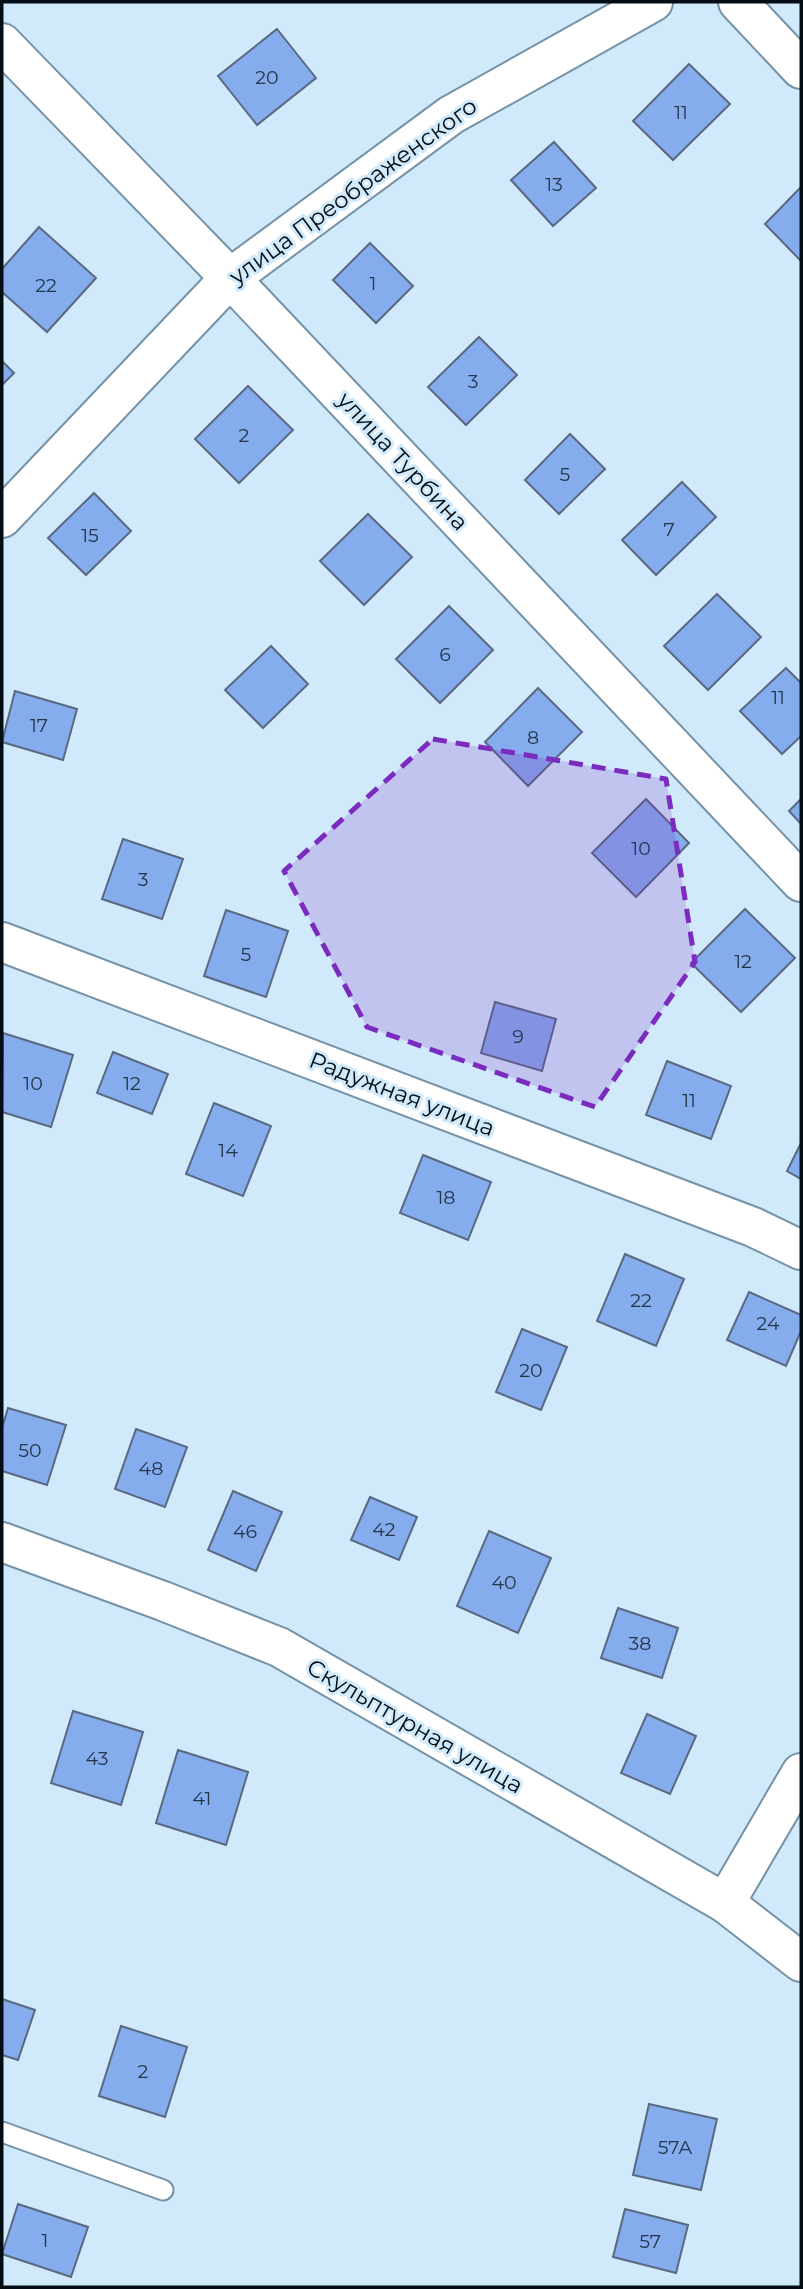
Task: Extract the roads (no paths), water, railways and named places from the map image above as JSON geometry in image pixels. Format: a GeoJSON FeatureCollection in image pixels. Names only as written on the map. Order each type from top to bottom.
{"type":"FeatureCollection","features":[{"type":"Feature","properties":{"kind":"street","name":"улица Преображенского"},"geometry":{"type":"LineString","coordinates":[[2,518],[230,278],[451,115],[653,2]]}},
{"type":"Feature","properties":{"kind":"street"},"geometry":{"type":"LineString","coordinates":[[738,2],[801,69]]}},
{"type":"Feature","properties":{"kind":"street","name":"улица Турбина"},"geometry":{"type":"LineString","coordinates":[[2,43],[230,278],[801,882]]}},
{"type":"Feature","properties":{"kind":"street","name":"Радужная улица"},"geometry":{"type":"LineString","coordinates":[[2,942],[753,1227],[801,1250]]}},
{"type":"Feature","properties":{"kind":"street","name":"Скульптурная улица"},"geometry":{"type":"LineString","coordinates":[[2,1542],[279,1647],[725,1903],[801,1962]]}},
{"type":"Feature","properties":{"kind":"street"},"geometry":{"type":"LineString","coordinates":[[725,1903],[801,1773]]}},
{"type":"Feature","properties":{"kind":"lane"},"geometry":{"type":"LineString","coordinates":[[2,2132],[163,2190]]}}]}
